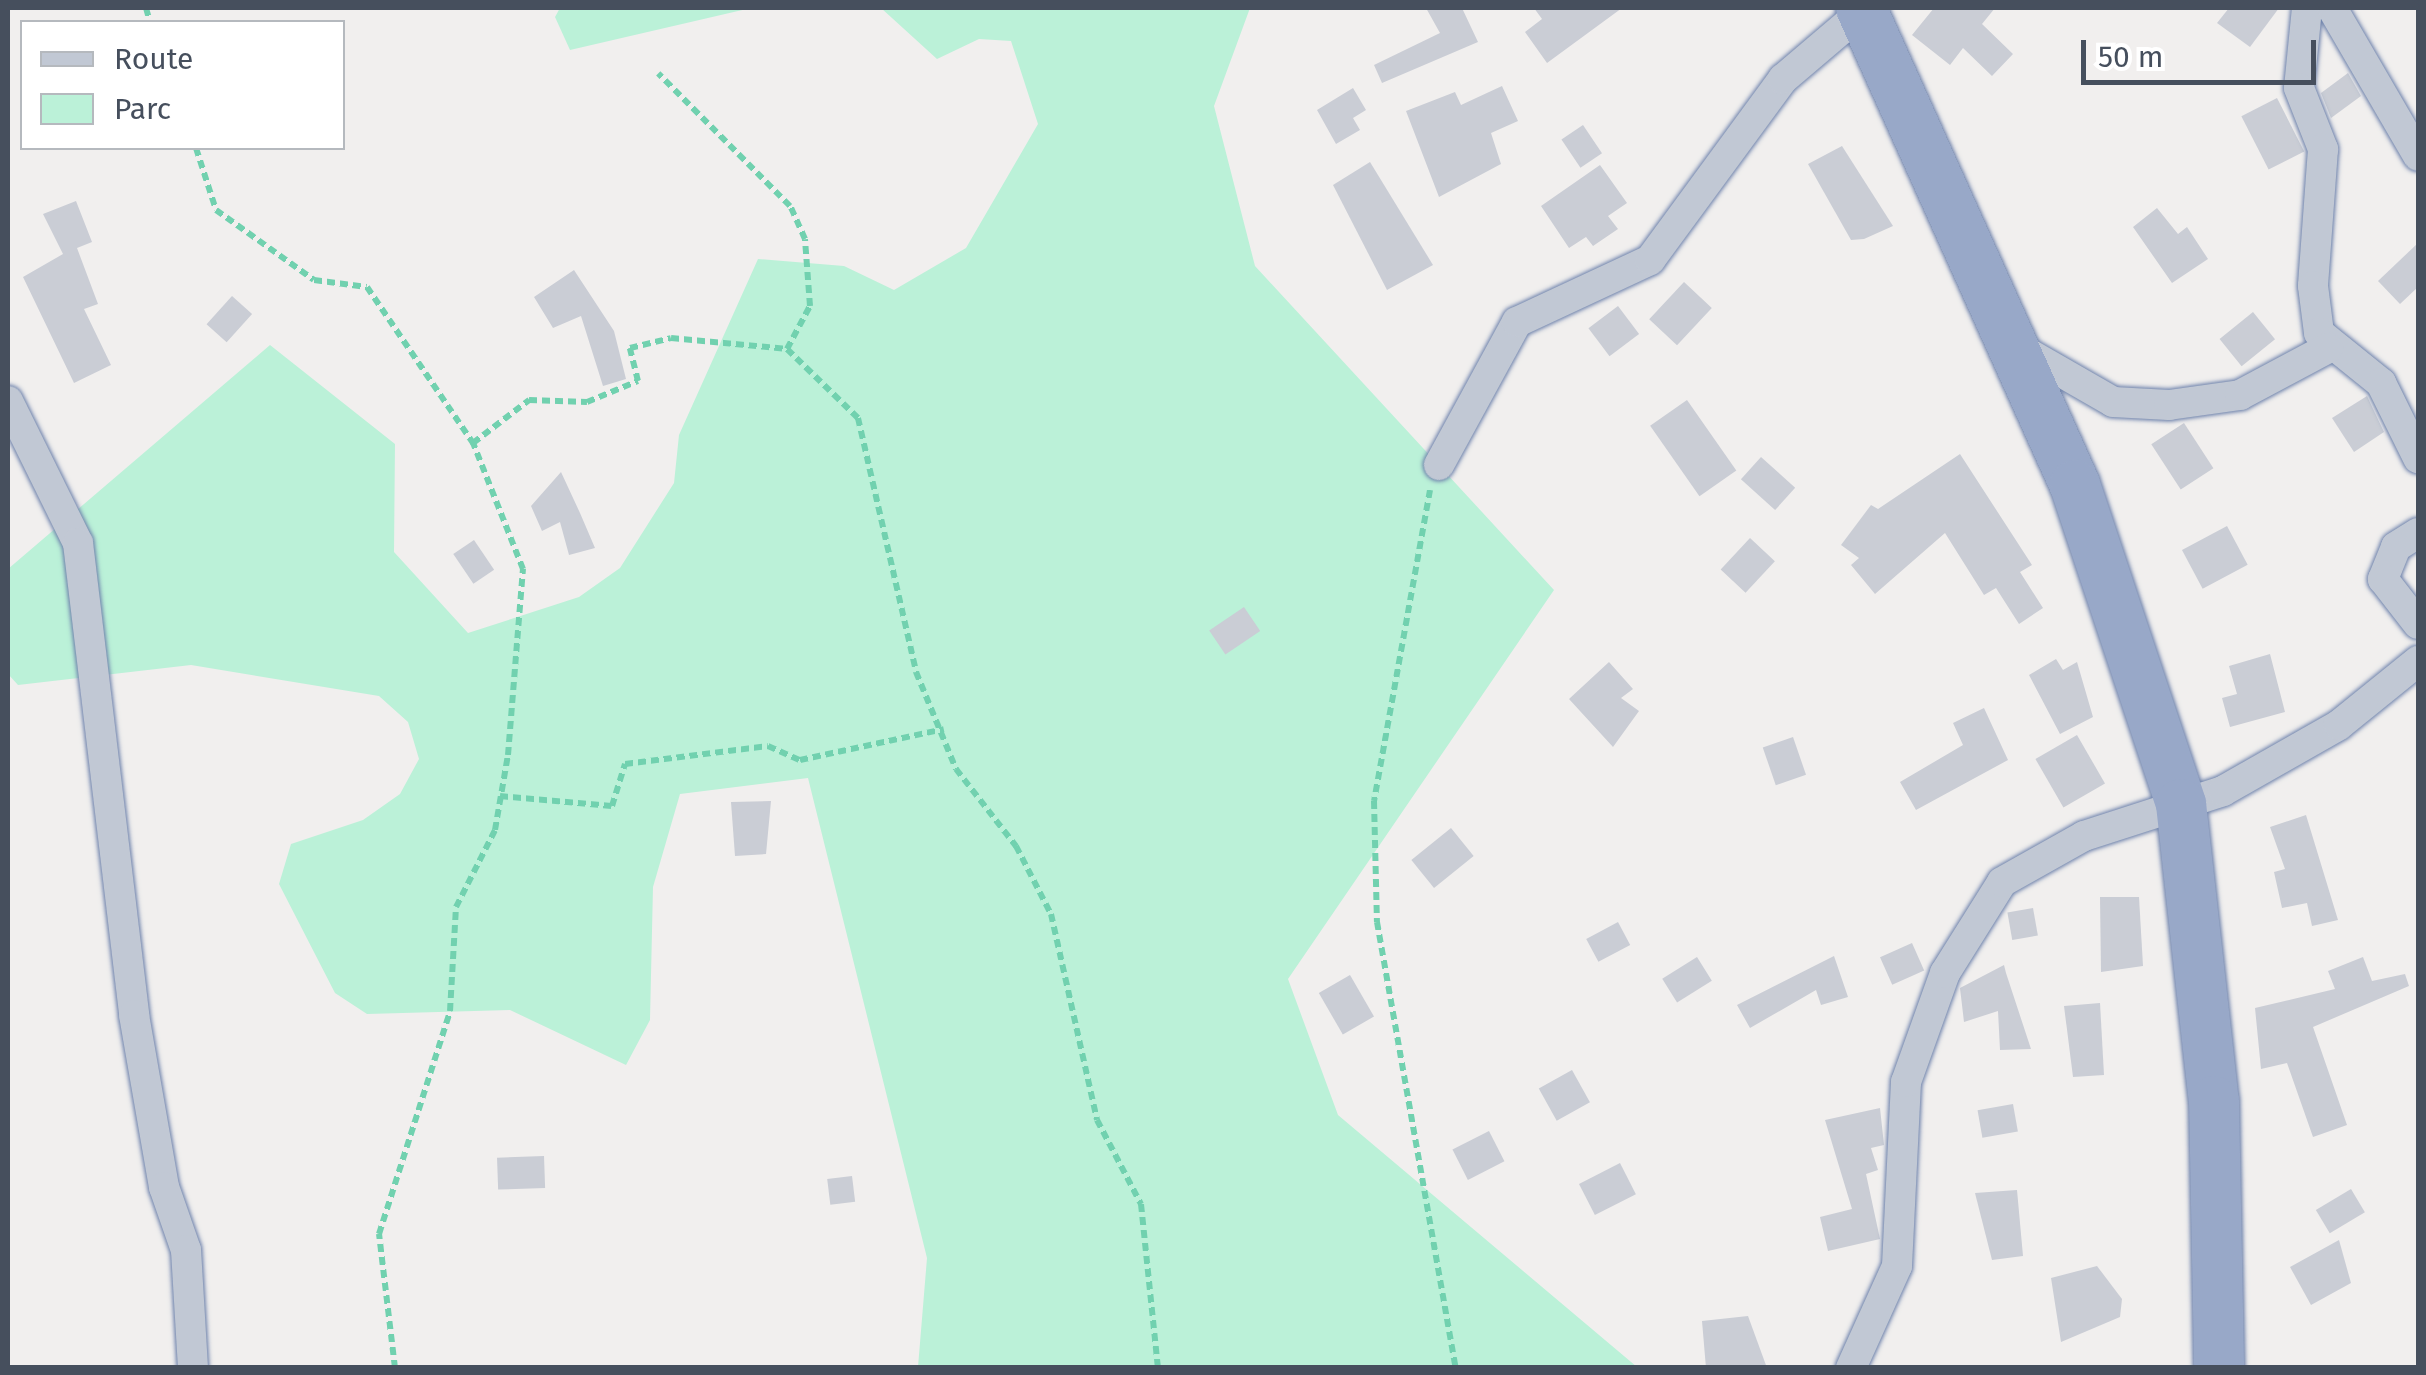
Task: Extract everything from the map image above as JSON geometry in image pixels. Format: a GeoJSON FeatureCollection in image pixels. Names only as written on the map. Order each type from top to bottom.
{"type":"FeatureCollection","features":[{"type":"Feature","properties":{"kind":"highway"},"geometry":{"type":"LineString","coordinates":[[1862,9],[2075,485],[2180,804],[2214,1101],[2219,1368]]}},
{"type":"Feature","properties":{"kind":"street"},"geometry":{"type":"LineString","coordinates":[[2308,8],[2298,88],[2324,149],[2313,286],[2328,348],[2380,382],[2418,458]]}},
{"type":"Feature","properties":{"kind":"street"},"geometry":{"type":"LineString","coordinates":[[2332,8],[2418,156]]}},
{"type":"Feature","properties":{"kind":"street"},"geometry":{"type":"LineString","coordinates":[[1438,465],[1517,322],[1650,260],[1783,79],[1862,9]]}},
{"type":"Feature","properties":{"kind":"street"},"geometry":{"type":"LineString","coordinates":[[2009,342],[2113,402],[2170,406],[2240,395],[2328,348]]}},
{"type":"Feature","properties":{"kind":"street"},"geometry":{"type":"LineString","coordinates":[[8,401],[78,543],[134,1015],[164,1187],[186,1250],[192,1368]]}},
{"type":"Feature","properties":{"kind":"street"},"geometry":{"type":"LineString","coordinates":[[2418,532],[2396,547],[2383,579],[2418,624]]}},
{"type":"Feature","properties":{"kind":"street"},"geometry":{"type":"LineString","coordinates":[[1850,1368],[1898,1266],[1906,1082],[1966,935],[2002,882],[2041,858],[2223,791],[2339,726],[2418,661]]}},
{"type":"Feature","properties":{"kind":"path"},"geometry":{"type":"LineString","coordinates":[[658,72],[790,206],[805,239],[810,306],[787,348]]}},
{"type":"Feature","properties":{"kind":"path"},"geometry":{"type":"LineString","coordinates":[[197,150],[216,210],[314,280],[367,287],[473,443],[523,568],[495,830],[456,906],[450,1012],[380,1234],[395,1368]]}},
{"type":"Feature","properties":{"kind":"path"},"geometry":{"type":"LineString","coordinates":[[473,443],[529,400],[587,402],[638,380],[630,348],[671,338],[787,348],[858,418],[916,672],[944,729],[956,768],[1016,846],[1052,914],[1097,1120],[1141,1204],[1158,1368]]}},
{"type":"Feature","properties":{"kind":"path"},"geometry":{"type":"LineString","coordinates":[[1438,465],[1388,689],[1374,801],[1378,922],[1456,1368]]}},
{"type":"Feature","properties":{"kind":"path"},"geometry":{"type":"LineString","coordinates":[[500,796],[612,806],[625,764],[768,746],[800,760],[944,729]]}},
{"type":"Feature","properties":{"kind":"green space"},"geometry":{"type":"Polygon","coordinates":[[[560,8],[751,8],[570,50],[555,17],[560,8]]]}},
{"type":"Feature","properties":{"kind":"green space"},"geometry":{"type":"Polygon","coordinates":[[[881,8],[1250,8],[1214,106],[1255,266],[1554,590],[1288,979],[1338,1115],[1637,1367],[918,1367],[927,1258],[808,778],[680,794],[653,887],[650,1020],[626,1065],[510,1010],[367,1014],[335,993],[279,884],[291,844],[363,820],[400,794],[419,759],[408,722],[379,696],[191,665],[18,685],[8,674],[8,569],[270,345],[395,444],[394,552],[468,633],[579,597],[620,568],[674,483],[679,435],[758,259],[844,266],[894,290],[966,248],[1038,124],[1011,41],[979,39],[937,59],[881,8]]]}},
{"type":"Feature","properties":{"kind":"building"},"geometry":{"type":"Polygon","coordinates":[[[1426,8],[1462,8],[1478,42],[1382,83],[1374,65],[1440,33],[1426,8]]]}},
{"type":"Feature","properties":{"kind":"building"},"geometry":{"type":"Polygon","coordinates":[[[1534,8],[1622,8],[1547,63],[1525,32],[1542,19],[1534,8]]]}},
{"type":"Feature","properties":{"kind":"building"},"geometry":{"type":"Polygon","coordinates":[[[1934,8],[1995,8],[1982,24],[2013,54],[1992,76],[1963,48],[1950,65],[1912,35],[1934,8]]]}},
{"type":"Feature","properties":{"kind":"building"},"geometry":{"type":"Polygon","coordinates":[[[2229,8],[2279,8],[2250,47],[2217,23],[2229,8]]]}},
{"type":"Feature","properties":{"kind":"building"},"geometry":{"type":"Polygon","coordinates":[[[2348,73],[2361,96],[2331,118],[2321,93],[2348,73]]]}},
{"type":"Feature","properties":{"kind":"building"},"geometry":{"type":"Polygon","coordinates":[[[1502,86],[1518,121],[1491,133],[1501,164],[1439,197],[1406,111],[1455,92],[1461,105],[1502,86]]]}},
{"type":"Feature","properties":{"kind":"building"},"geometry":{"type":"Polygon","coordinates":[[[1353,88],[1366,110],[1353,118],[1360,130],[1336,144],[1317,110],[1353,88]]]}},
{"type":"Feature","properties":{"kind":"building"},"geometry":{"type":"Polygon","coordinates":[[[2277,98],[2304,151],[2269,170],[2241,116],[2277,98]]]}},
{"type":"Feature","properties":{"kind":"building"},"geometry":{"type":"Polygon","coordinates":[[[1583,125],[1602,153],[1580,168],[1561,140],[1583,125]]]}},
{"type":"Feature","properties":{"kind":"building"},"geometry":{"type":"Polygon","coordinates":[[[1842,146],[1893,226],[1864,239],[1851,240],[1808,164],[1842,146]]]}},
{"type":"Feature","properties":{"kind":"building"},"geometry":{"type":"Polygon","coordinates":[[[1370,162],[1433,265],[1387,290],[1333,185],[1370,162]]]}},
{"type":"Feature","properties":{"kind":"building"},"geometry":{"type":"Polygon","coordinates":[[[1600,165],[1627,203],[1608,216],[1618,229],[1593,246],[1586,237],[1569,248],[1541,206],[1600,165]]]}},
{"type":"Feature","properties":{"kind":"building"},"geometry":{"type":"Polygon","coordinates":[[[76,201],[92,242],[77,248],[98,304],[84,309],[111,365],[74,383],[23,277],[63,254],[43,214],[76,201]]]}},
{"type":"Feature","properties":{"kind":"building"},"geometry":{"type":"Polygon","coordinates":[[[2157,208],[2178,234],[2187,227],[2208,259],[2172,283],[2133,227],[2157,208]]]}},
{"type":"Feature","properties":{"kind":"building"},"geometry":{"type":"Polygon","coordinates":[[[2418,243],[2418,287],[2400,304],[2378,281],[2418,243]]]}},
{"type":"Feature","properties":{"kind":"building"},"geometry":{"type":"Polygon","coordinates":[[[574,270],[614,331],[626,379],[603,386],[581,316],[553,328],[534,297],[574,270]]]}},
{"type":"Feature","properties":{"kind":"building"},"geometry":{"type":"Polygon","coordinates":[[[1684,282],[1712,308],[1677,345],[1649,319],[1684,282]]]}},
{"type":"Feature","properties":{"kind":"building"},"geometry":{"type":"Polygon","coordinates":[[[232,296],[252,314],[227,342],[207,324],[232,296]]]}},
{"type":"Feature","properties":{"kind":"building"},"geometry":{"type":"Polygon","coordinates":[[[1618,306],[1639,334],[1610,356],[1588,328],[1618,306]]]}},
{"type":"Feature","properties":{"kind":"building"},"geometry":{"type":"Polygon","coordinates":[[[2253,312],[2275,339],[2242,366],[2220,339],[2253,312]]]}},
{"type":"Feature","properties":{"kind":"building"},"geometry":{"type":"Polygon","coordinates":[[[2367,396],[2384,432],[2354,452],[2332,418],[2367,396]]]}},
{"type":"Feature","properties":{"kind":"building"},"geometry":{"type":"Polygon","coordinates":[[[1687,400],[1736,470],[1699,496],[1650,426],[1687,400]]]}},
{"type":"Feature","properties":{"kind":"building"},"geometry":{"type":"Polygon","coordinates":[[[2184,423],[2213,468],[2181,490],[2151,444],[2184,423]]]}},
{"type":"Feature","properties":{"kind":"building"},"geometry":{"type":"Polygon","coordinates":[[[1960,454],[2032,565],[2020,572],[2043,608],[2019,624],[1996,588],[1984,595],[1945,533],[1875,594],[1851,565],[1859,558],[1841,545],[1871,505],[1878,509],[1960,454]]]}},
{"type":"Feature","properties":{"kind":"building"},"geometry":{"type":"Polygon","coordinates":[[[1761,457],[1795,488],[1775,510],[1741,479],[1761,457]]]}},
{"type":"Feature","properties":{"kind":"building"},"geometry":{"type":"Polygon","coordinates":[[[561,472],[595,548],[569,555],[560,522],[542,531],[531,506],[561,472]]]}},
{"type":"Feature","properties":{"kind":"building"},"geometry":{"type":"Polygon","coordinates":[[[2227,526],[2248,565],[2203,589],[2182,550],[2227,526]]]}},
{"type":"Feature","properties":{"kind":"building"},"geometry":{"type":"Polygon","coordinates":[[[1750,538],[1775,561],[1746,593],[1721,569],[1750,538]]]}},
{"type":"Feature","properties":{"kind":"building"},"geometry":{"type":"Polygon","coordinates":[[[474,540],[494,570],[473,584],[453,554],[474,540]]]}},
{"type":"Feature","properties":{"kind":"building"},"geometry":{"type":"Polygon","coordinates":[[[1244,607],[1260,631],[1225,655],[1209,630],[1244,607]]]}},
{"type":"Feature","properties":{"kind":"building"},"geometry":{"type":"Polygon","coordinates":[[[2270,654],[2285,712],[2230,727],[2222,698],[2237,694],[2229,666],[2270,654]]]}},
{"type":"Feature","properties":{"kind":"building"},"geometry":{"type":"Polygon","coordinates":[[[2056,659],[2063,670],[2077,662],[2093,717],[2060,734],[2029,675],[2056,659]]]}},
{"type":"Feature","properties":{"kind":"building"},"geometry":{"type":"Polygon","coordinates":[[[1609,662],[1633,689],[1621,698],[1639,711],[1613,747],[1569,699],[1609,662]]]}},
{"type":"Feature","properties":{"kind":"building"},"geometry":{"type":"Polygon","coordinates":[[[1984,708],[2008,760],[1916,810],[1900,782],[1963,745],[1953,723],[1984,708]]]}},
{"type":"Feature","properties":{"kind":"building"},"geometry":{"type":"Polygon","coordinates":[[[2077,735],[2105,783],[2063,807],[2035,759],[2077,735]]]}},
{"type":"Feature","properties":{"kind":"building"},"geometry":{"type":"Polygon","coordinates":[[[1793,737],[1806,775],[1776,785],[1763,747],[1793,737]]]}},
{"type":"Feature","properties":{"kind":"building"},"geometry":{"type":"Polygon","coordinates":[[[771,801],[766,854],[735,856],[731,802],[771,801]]]}},
{"type":"Feature","properties":{"kind":"building"},"geometry":{"type":"Polygon","coordinates":[[[2306,815],[2338,920],[2312,926],[2307,903],[2282,908],[2274,872],[2285,869],[2270,827],[2306,815]]]}},
{"type":"Feature","properties":{"kind":"building"},"geometry":{"type":"Polygon","coordinates":[[[1451,828],[1474,856],[1434,888],[1411,860],[1451,828]]]}},
{"type":"Feature","properties":{"kind":"building"},"geometry":{"type":"Polygon","coordinates":[[[2100,897],[2139,897],[2143,966],[2101,972],[2100,897]]]}},
{"type":"Feature","properties":{"kind":"building"},"geometry":{"type":"Polygon","coordinates":[[[2033,908],[2038,936],[2012,940],[2007,913],[2033,908]]]}},
{"type":"Feature","properties":{"kind":"building"},"geometry":{"type":"Polygon","coordinates":[[[1618,922],[1630,945],[1598,962],[1586,939],[1618,922]]]}},
{"type":"Feature","properties":{"kind":"building"},"geometry":{"type":"Polygon","coordinates":[[[1912,943],[1924,970],[1892,985],[1880,957],[1912,943]]]}},
{"type":"Feature","properties":{"kind":"building"},"geometry":{"type":"Polygon","coordinates":[[[1834,956],[1848,997],[1821,1005],[1816,990],[1750,1028],[1737,1005],[1834,956]]]}},
{"type":"Feature","properties":{"kind":"building"},"geometry":{"type":"Polygon","coordinates":[[[1697,957],[1712,981],[1677,1002],[1662,979],[1697,957]]]}},
{"type":"Feature","properties":{"kind":"building"},"geometry":{"type":"Polygon","coordinates":[[[2363,957],[2372,981],[2405,974],[2409,986],[2313,1027],[2347,1125],[2313,1137],[2287,1063],[2261,1069],[2255,1008],[2335,989],[2328,971],[2363,957]]]}},
{"type":"Feature","properties":{"kind":"building"},"geometry":{"type":"Polygon","coordinates":[[[2004,965],[2031,1049],[2000,1050],[1998,1011],[1964,1022],[1960,988],[2004,965]]]}},
{"type":"Feature","properties":{"kind":"building"},"geometry":{"type":"Polygon","coordinates":[[[1350,975],[1374,1017],[1343,1035],[1319,993],[1350,975]]]}},
{"type":"Feature","properties":{"kind":"building"},"geometry":{"type":"Polygon","coordinates":[[[2100,1003],[2104,1075],[2073,1077],[2064,1006],[2100,1003]]]}},
{"type":"Feature","properties":{"kind":"building"},"geometry":{"type":"Polygon","coordinates":[[[1572,1070],[1590,1102],[1557,1121],[1539,1088],[1572,1070]]]}},
{"type":"Feature","properties":{"kind":"building"},"geometry":{"type":"Polygon","coordinates":[[[2013,1104],[2018,1132],[1982,1138],[1978,1110],[2013,1104]]]}},
{"type":"Feature","properties":{"kind":"building"},"geometry":{"type":"Polygon","coordinates":[[[1880,1108],[1884,1145],[1871,1148],[1878,1170],[1866,1174],[1880,1239],[1828,1251],[1820,1217],[1852,1209],[1825,1120],[1880,1108]]]}},
{"type":"Feature","properties":{"kind":"building"},"geometry":{"type":"Polygon","coordinates":[[[1489,1131],[1504,1161],[1468,1180],[1452,1150],[1489,1131]]]}},
{"type":"Feature","properties":{"kind":"building"},"geometry":{"type":"Polygon","coordinates":[[[544,1156],[545,1188],[498,1190],[497,1158],[544,1156]]]}},
{"type":"Feature","properties":{"kind":"building"},"geometry":{"type":"Polygon","coordinates":[[[1620,1163],[1636,1194],[1595,1215],[1579,1184],[1620,1163]]]}},
{"type":"Feature","properties":{"kind":"building"},"geometry":{"type":"Polygon","coordinates":[[[852,1176],[855,1202],[830,1205],[827,1179],[852,1176]]]}},
{"type":"Feature","properties":{"kind":"building"},"geometry":{"type":"Polygon","coordinates":[[[2351,1189],[2365,1212],[2330,1233],[2316,1210],[2351,1189]]]}},
{"type":"Feature","properties":{"kind":"building"},"geometry":{"type":"Polygon","coordinates":[[[2017,1190],[2023,1256],[1992,1260],[1975,1193],[2017,1190]]]}},
{"type":"Feature","properties":{"kind":"building"},"geometry":{"type":"Polygon","coordinates":[[[2339,1240],[2351,1283],[2311,1305],[2290,1267],[2339,1240]]]}},
{"type":"Feature","properties":{"kind":"building"},"geometry":{"type":"Polygon","coordinates":[[[2097,1266],[2122,1299],[2120,1317],[2061,1342],[2051,1278],[2097,1266]]]}},
{"type":"Feature","properties":{"kind":"building"},"geometry":{"type":"Polygon","coordinates":[[[1748,1316],[1767,1368],[1706,1368],[1702,1321],[1748,1316]]]}}]}
